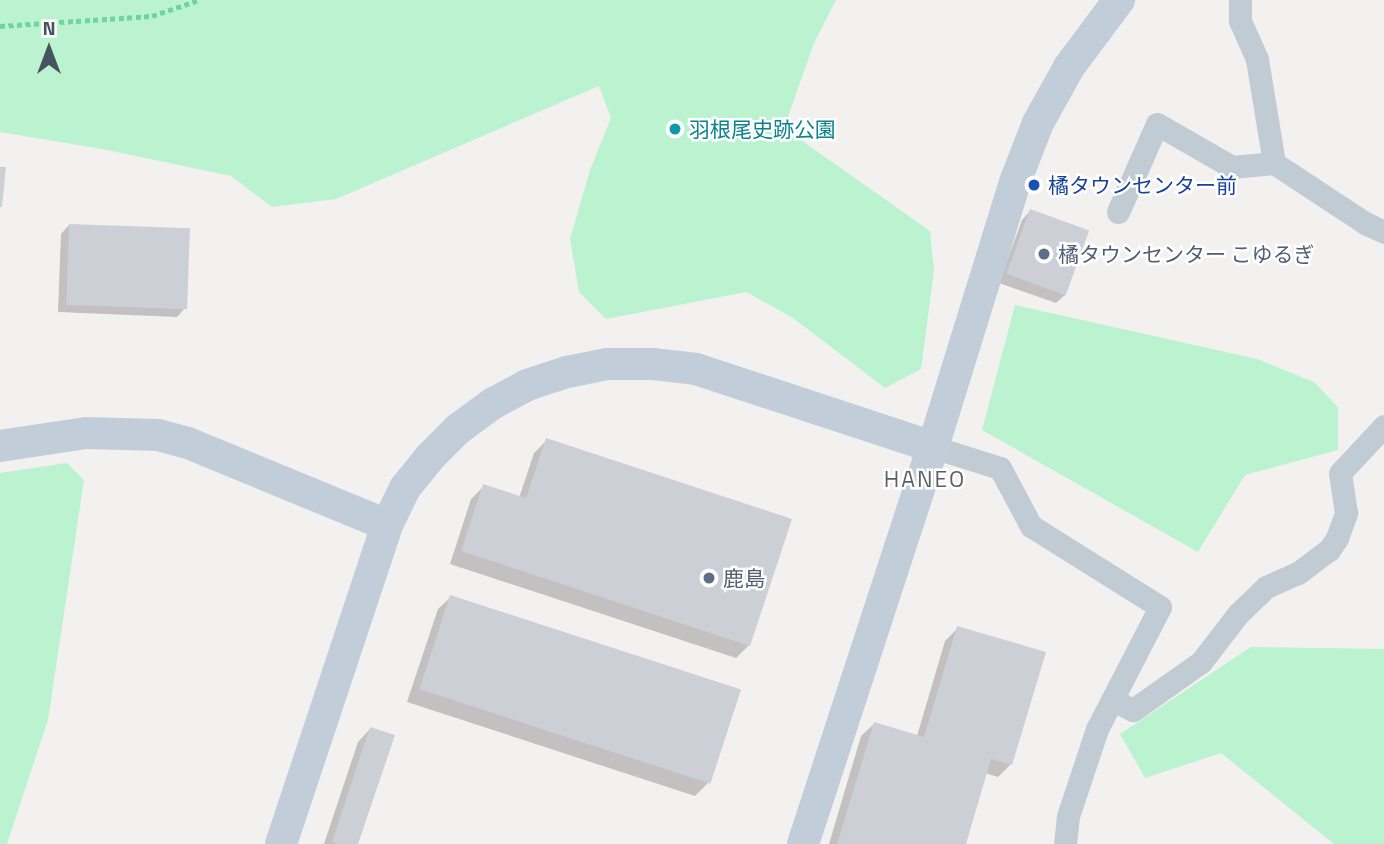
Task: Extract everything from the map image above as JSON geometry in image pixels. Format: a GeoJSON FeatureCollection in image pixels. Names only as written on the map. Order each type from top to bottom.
{"type":"FeatureCollection","features":[{"type":"Feature","properties":{"kind":"street"},"geometry":{"type":"LineString","coordinates":[[803,844],[933,447],[1015,182],[1038,123],[1069,67],[1119,0]]}},
{"type":"Feature","properties":{"kind":"street"},"geometry":{"type":"LineString","coordinates":[[1240,0],[1240,21],[1257,60],[1274,163]]}},
{"type":"Feature","properties":{"kind":"street"},"geometry":{"type":"LineString","coordinates":[[1118,212],[1157,124],[1233,167],[1274,163],[1364,223],[1384,232]]}},
{"type":"Feature","properties":{"kind":"street"},"geometry":{"type":"LineString","coordinates":[[281,844],[387,524],[405,488],[430,457],[458,429],[492,404],[527,385],[567,372],[607,364],[653,364],[696,369],[1000,468],[1031,526],[1160,607],[1097,729],[1068,816],[1065,844]]}},
{"type":"Feature","properties":{"kind":"street"},"geometry":{"type":"LineString","coordinates":[[1113,700],[1133,710],[1200,662],[1238,614],[1266,587],[1298,573],[1329,550],[1337,538],[1346,513],[1340,473],[1384,426]]}},
{"type":"Feature","properties":{"kind":"street"},"geometry":{"type":"LineString","coordinates":[[0,446],[86,433],[158,435],[188,443],[387,524]]}},
{"type":"Feature","properties":{"kind":"path"},"geometry":{"type":"LineString","coordinates":[[0,26],[152,16],[199,0]]}},
{"type":"Feature","properties":{"kind":"green space"},"geometry":{"type":"Polygon","coordinates":[[[0,0],[836,0],[814,43],[784,128],[930,231],[934,271],[921,369],[885,388],[793,318],[746,292],[606,319],[579,292],[570,239],[590,170],[611,118],[599,86],[336,199],[272,207],[231,176],[102,149],[0,132],[0,0]]]}},
{"type":"Feature","properties":{"kind":"green space"},"geometry":{"type":"Polygon","coordinates":[[[1015,305],[1257,359],[1314,382],[1338,407],[1338,450],[1245,475],[1198,552],[982,430],[1015,305]]]}},
{"type":"Feature","properties":{"kind":"green space"},"geometry":{"type":"Polygon","coordinates":[[[67,463],[84,480],[48,720],[7,844],[0,844],[0,473],[67,463]]]}},
{"type":"Feature","properties":{"kind":"green space"},"geometry":{"type":"Polygon","coordinates":[[[1251,647],[1384,649],[1384,844],[1334,844],[1221,753],[1145,778],[1120,734],[1251,647]]]}},
{"type":"Feature","properties":{"kind":"building"},"geometry":{"type":"Polygon","coordinates":[[[0,167],[6,167],[2,207],[0,207],[0,167]]]}},
{"type":"Feature","properties":{"kind":"building"},"geometry":{"type":"Polygon","coordinates":[[[1030,209],[1089,231],[1066,295],[1006,274],[1030,209]]]}},
{"type":"Feature","properties":{"kind":"building"},"geometry":{"type":"Polygon","coordinates":[[[69,224],[190,228],[187,309],[66,305],[69,224]]]}},
{"type":"Feature","properties":{"kind":"building"},"geometry":{"type":"Polygon","coordinates":[[[546,438],[792,519],[750,646],[461,551],[483,484],[526,498],[546,438]]]}},
{"type":"Feature","properties":{"kind":"building"},"geometry":{"type":"Polygon","coordinates":[[[450,595],[741,690],[710,784],[419,689],[450,595]]]}},
{"type":"Feature","properties":{"kind":"building"},"geometry":{"type":"Polygon","coordinates":[[[957,626],[1046,652],[1012,765],[991,759],[966,844],[837,844],[874,722],[924,737],[957,626]]]}},
{"type":"Feature","properties":{"kind":"building"},"geometry":{"type":"Polygon","coordinates":[[[370,727],[395,735],[358,844],[332,842],[370,727]]]}},
{"type":"Feature","properties":{"kind":"place","name":"羽根尾史跡公園"},"geometry":{"type":"Point","coordinates":[675,129]}},
{"type":"Feature","properties":{"kind":"place","name":"橘タウンセンター前"},"geometry":{"type":"Point","coordinates":[1034,185]}},
{"type":"Feature","properties":{"kind":"place","name":"橘タウンセンター こゆるぎ"},"geometry":{"type":"Point","coordinates":[1044,254]}},
{"type":"Feature","properties":{"kind":"place","name":"鹿島"},"geometry":{"type":"Point","coordinates":[709,578]}},
{"type":"Feature","properties":{"kind":"district","name":"HANEO"},"geometry":{"type":"Point","coordinates":[925,479]}}]}
